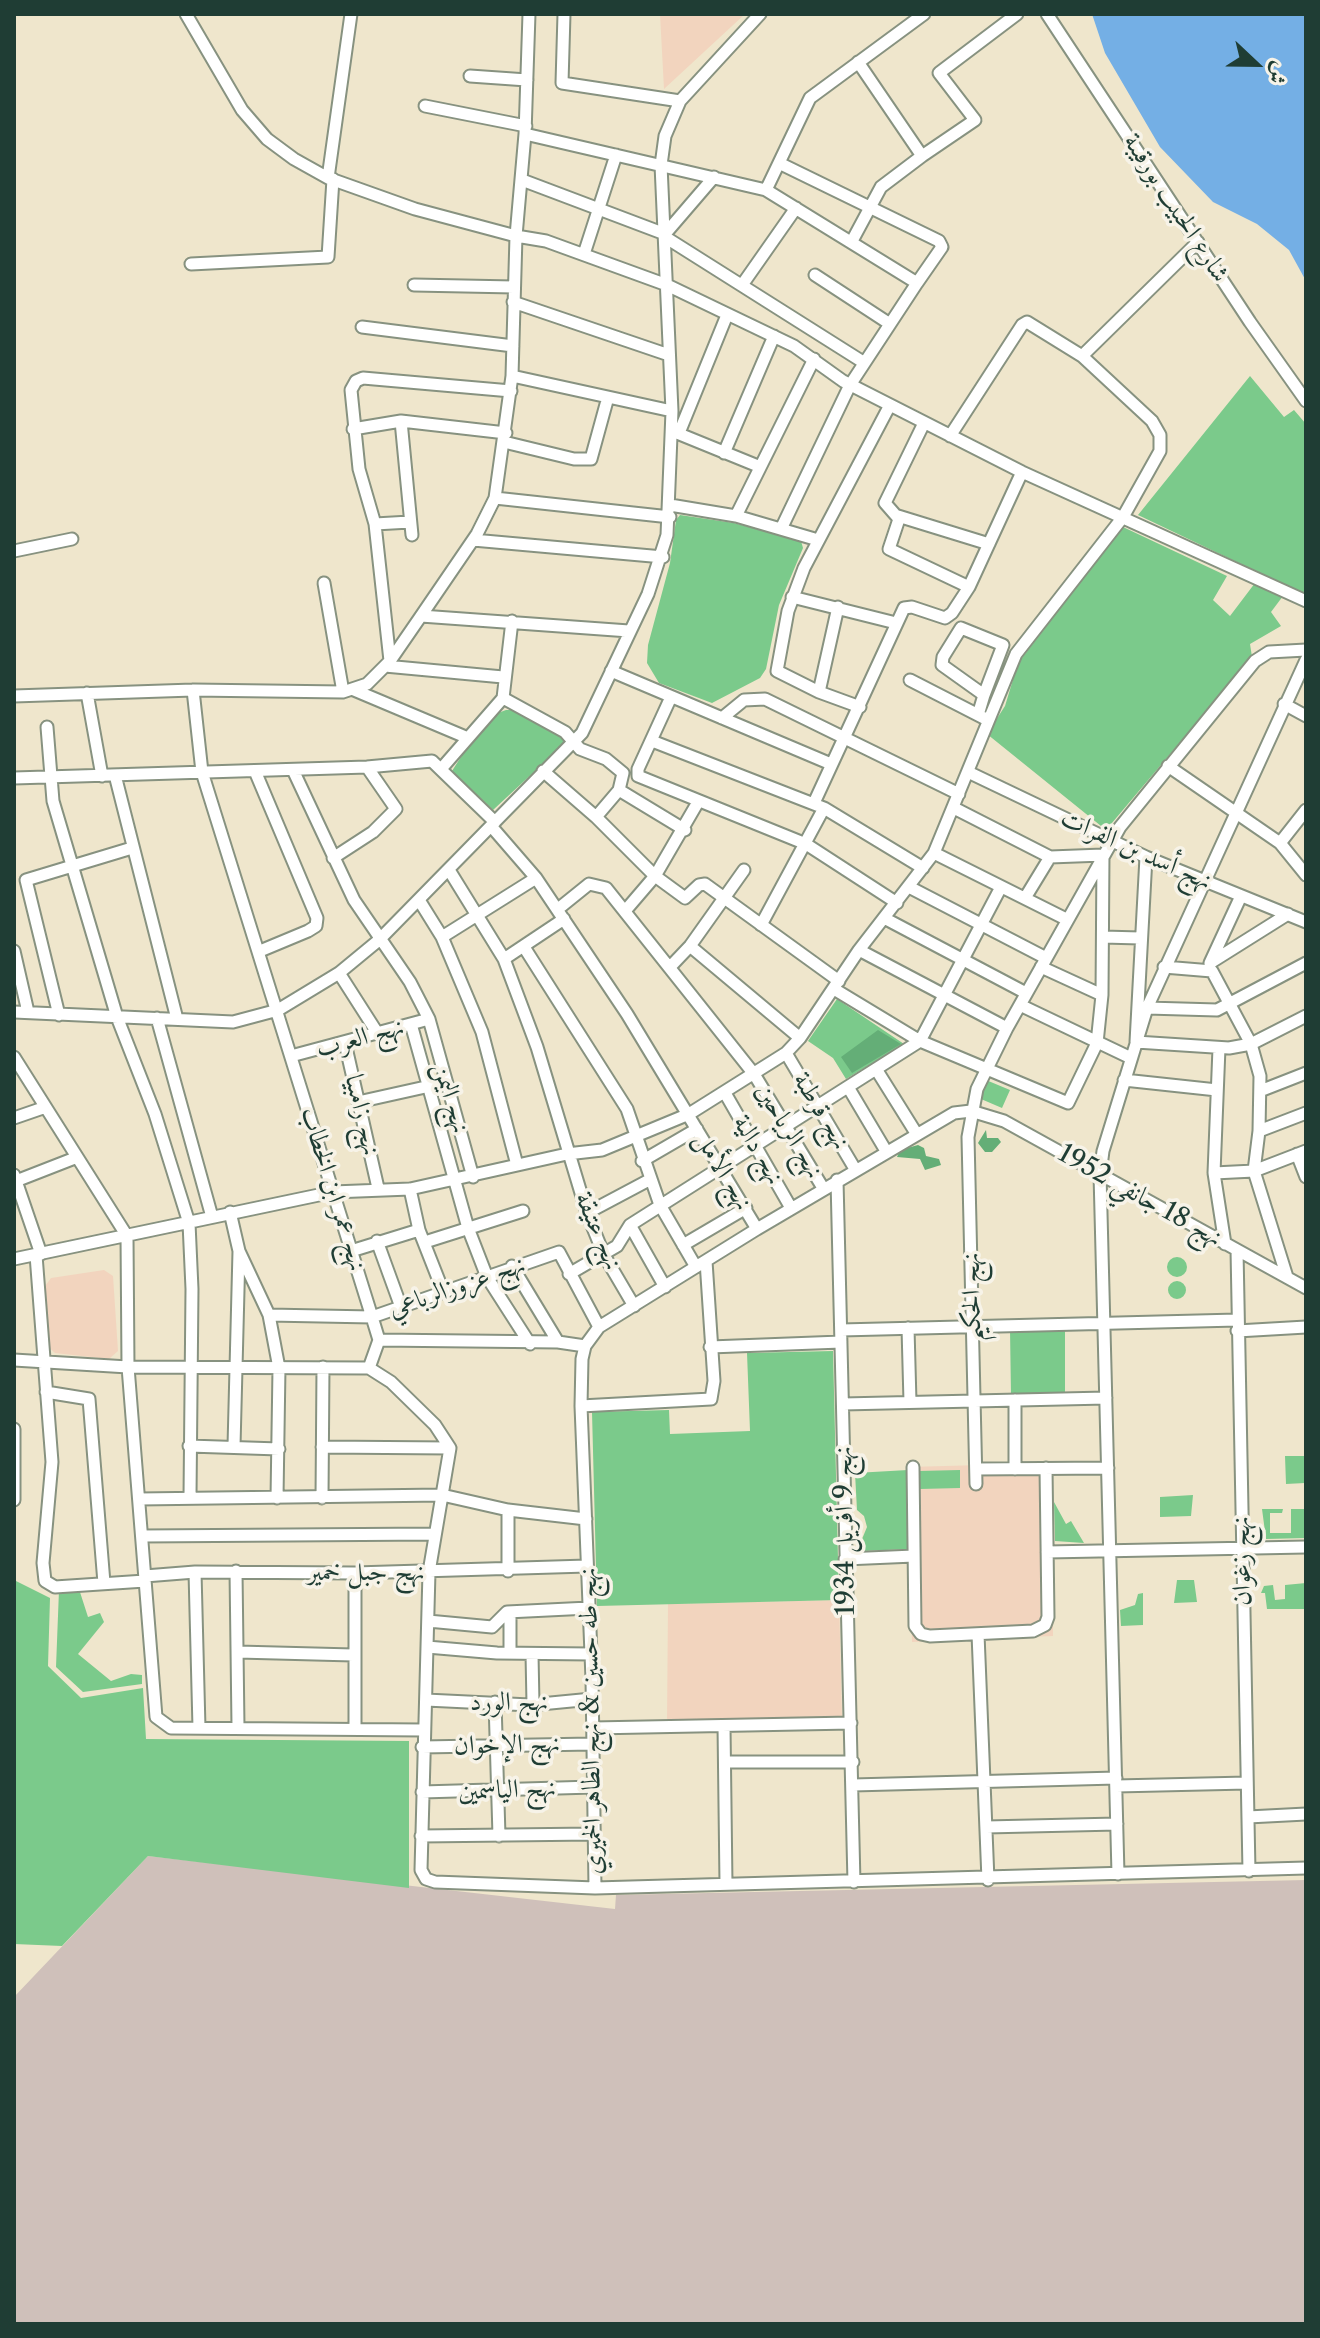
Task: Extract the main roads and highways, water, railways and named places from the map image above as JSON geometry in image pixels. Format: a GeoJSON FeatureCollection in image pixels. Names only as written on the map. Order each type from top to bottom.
{"type":"FeatureCollection","features":[{"type":"Feature","properties":{"kind":"water"},"geometry":{"type":"Polygon","coordinates":[[[1092,14],[1306,14],[1306,281],[1289,250],[1257,224],[1213,202],[1160,147],[1105,53],[1092,14]]]}}]}
